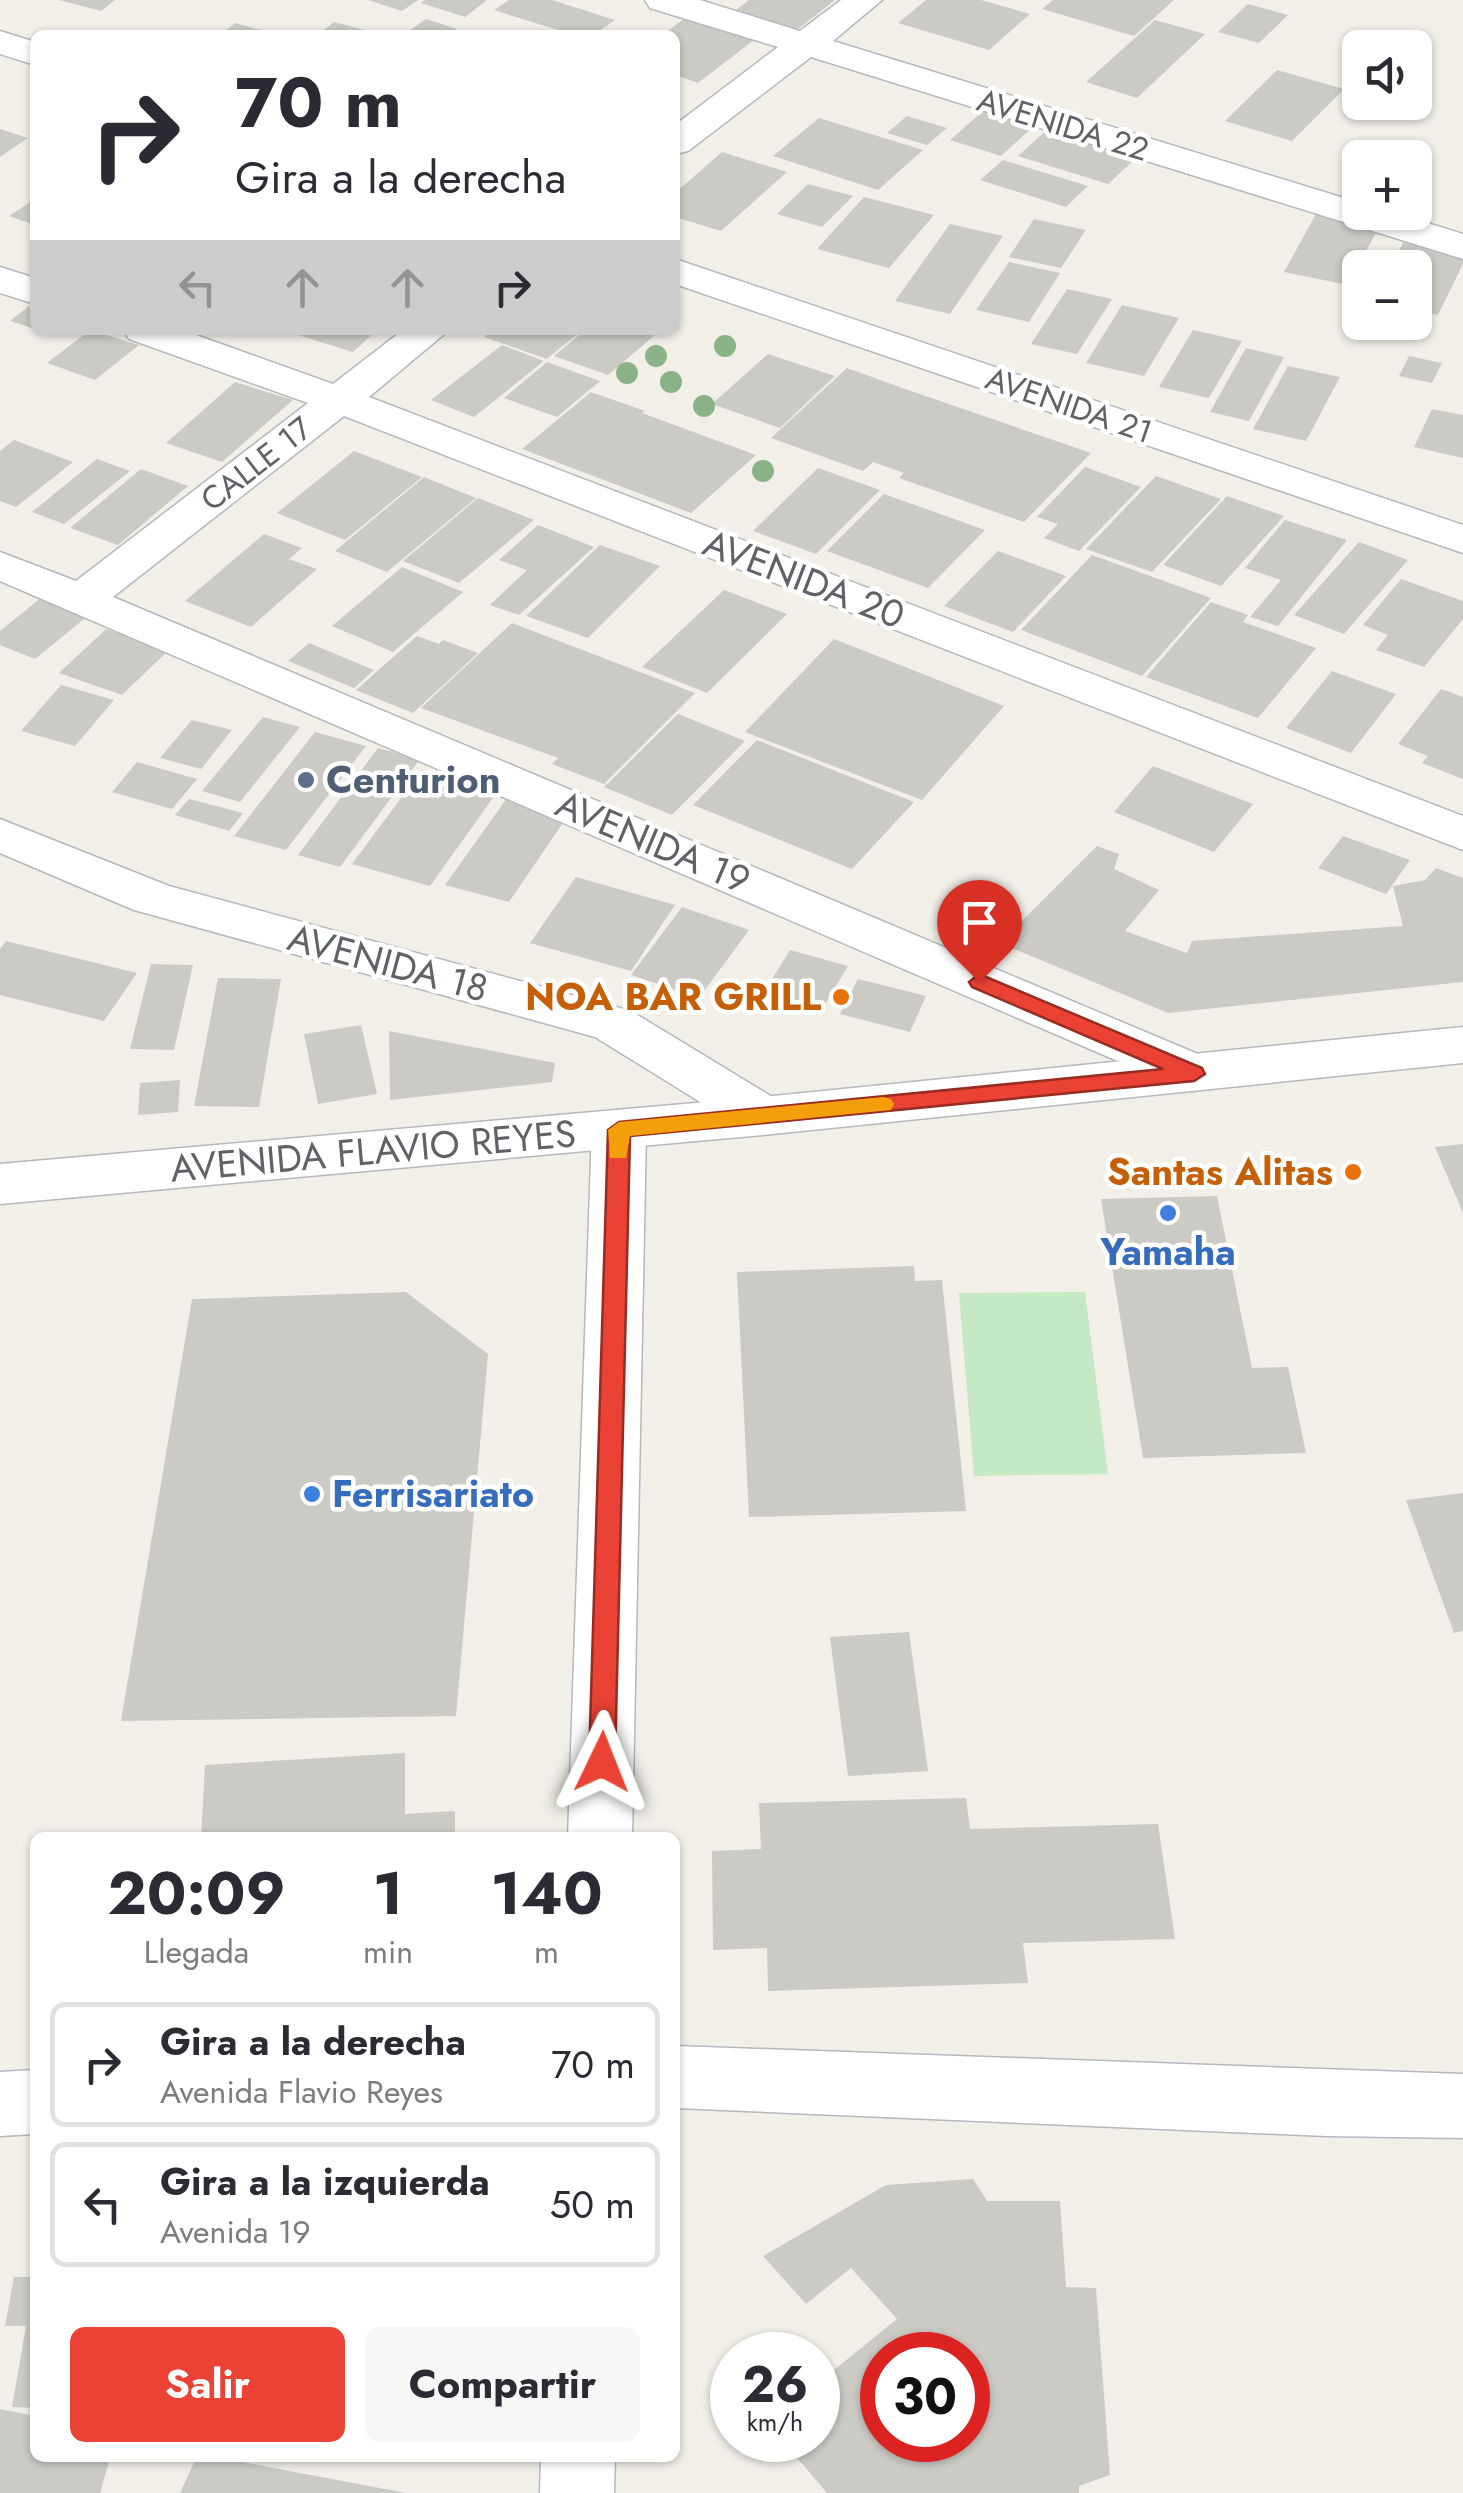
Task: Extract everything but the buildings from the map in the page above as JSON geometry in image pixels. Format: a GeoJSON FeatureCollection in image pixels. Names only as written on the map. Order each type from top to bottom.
{"type":"FeatureCollection","features":[{"type":"Feature","properties":{"kind":"street","name":"AVENIDA 22"},"geometry":{"type":"LineString","coordinates":[[663,0],[1463,247]]}},
{"type":"Feature","properties":{"kind":"street"},"geometry":{"type":"LineString","coordinates":[[680,139],[864,0]]}},
{"type":"Feature","properties":{"kind":"street"},"geometry":{"type":"LineString","coordinates":[[0,42],[30,52]]}},
{"type":"Feature","properties":{"kind":"street","name":"AVENIDA 21"},"geometry":{"type":"LineString","coordinates":[[680,273],[1463,540]]}},
{"type":"Feature","properties":{"kind":"street"},"geometry":{"type":"LineString","coordinates":[[0,279],[30,290]]}},
{"type":"Feature","properties":{"kind":"street","name":"AVENIDA 20"},"geometry":{"type":"LineString","coordinates":[[157,335],[339,400],[1463,834]]}},
{"type":"Feature","properties":{"kind":"street","name":"CALLE 17"},"geometry":{"type":"LineString","coordinates":[[83,598],[423,335]]}},
{"type":"Feature","properties":{"kind":"street","name":"AVENIDA 19"},"geometry":{"type":"LineString","coordinates":[[0,565],[1194,1074]]}},
{"type":"Feature","properties":{"kind":"street","name":"AVENIDA 18"},"geometry":{"type":"LineString","coordinates":[[0,835],[152,898],[614,1024],[762,1116]]}},
{"type":"Feature","properties":{"kind":"street","name":"AVENIDA FLAVIO REYES"},"geometry":{"type":"LineString","coordinates":[[0,1184],[619,1130],[1463,1044]]}},
{"type":"Feature","properties":{"kind":"street"},"geometry":{"type":"LineString","coordinates":[[600,1832],[619,1130]]}},
{"type":"Feature","properties":{"kind":"street"},"geometry":{"type":"LineString","coordinates":[[680,2077],[1463,2106]]}},
{"type":"Feature","properties":{"kind":"street"},"geometry":{"type":"LineString","coordinates":[[0,2104],[30,2102]]}},
{"type":"Feature","properties":{"kind":"street"},"geometry":{"type":"LineString","coordinates":[[577,2493],[578,2462]]}},
{"type":"Feature","properties":{"kind":"green space"},"geometry":{"type":"Polygon","coordinates":[[[1085,1292],[1108,1474],[974,1476],[959,1293],[1085,1292]]]}},
{"type":"Feature","properties":{"kind":"slow traffic"},"geometry":{"type":"LineString","coordinates":[[618,1153],[619,1130],[883,1104]]}},
{"type":"Feature","properties":{"kind":"place","name":"Centurion"},"geometry":{"type":"Point","coordinates":[306,780]}},
{"type":"Feature","properties":{"kind":"place","name":"NOA BAR GRILL"},"geometry":{"type":"Point","coordinates":[841,997]}},
{"type":"Feature","properties":{"kind":"place","name":"Santas Alitas"},"geometry":{"type":"Point","coordinates":[1353,1172]}},
{"type":"Feature","properties":{"kind":"place","name":"Yamaha"},"geometry":{"type":"Point","coordinates":[1168,1213]}},
{"type":"Feature","properties":{"kind":"place","name":"Ferrisariato"},"geometry":{"type":"Point","coordinates":[312,1494]}},
{"type":"Feature","properties":{"kind":"route"},"geometry":{"type":"LineString","coordinates":[[602,1762],[619,1130],[1194,1074],[979,982]]}}]}
